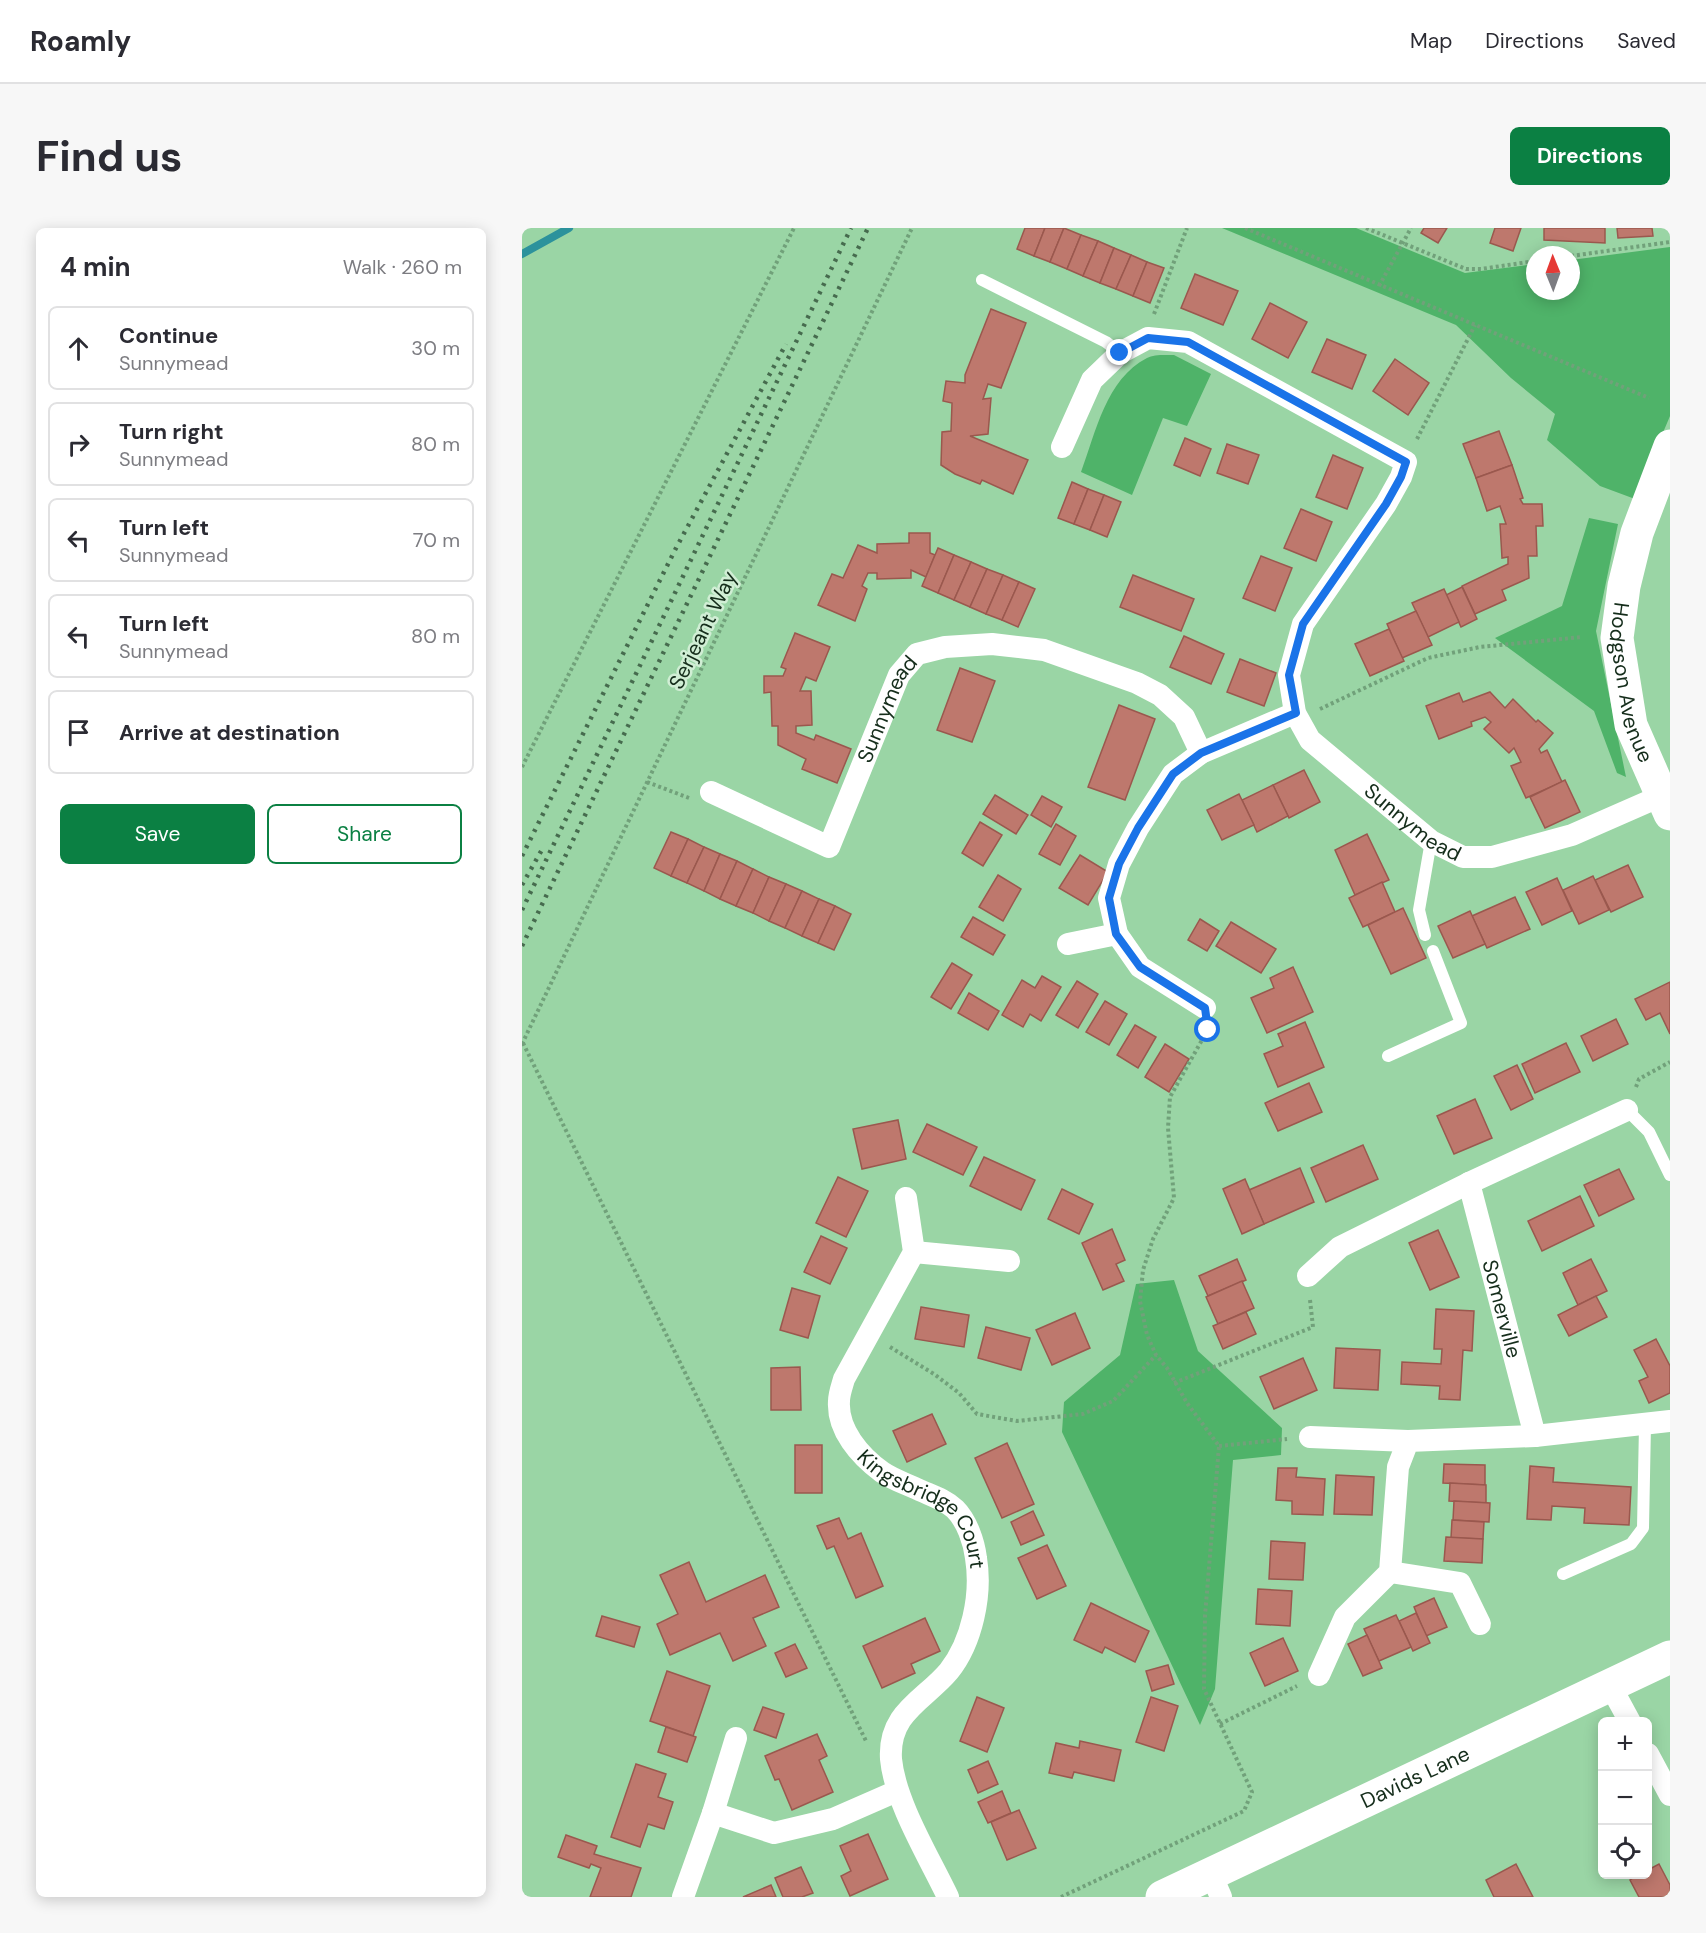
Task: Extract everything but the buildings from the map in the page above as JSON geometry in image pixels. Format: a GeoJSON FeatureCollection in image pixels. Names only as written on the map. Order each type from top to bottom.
{"type":"FeatureCollection","features":[{"type":"Feature","properties":{"kind":"street"},"geometry":{"type":"LineString","coordinates":[[1062,447],[1092,380],[1120,353],[1148,338],[1188,342],[1406,462]]}},
{"type":"Feature","properties":{"kind":"street","name":"Hodgson Avenue"},"geometry":{"type":"LineString","coordinates":[[1666,805],[1631,725],[1617,638],[1624,586],[1637,533],[1670,446]]}},
{"type":"Feature","properties":{"kind":"street","name":"Sunnymead"},"geometry":{"type":"LineString","coordinates":[[1406,462],[1401,477],[1386,504],[1303,624],[1289,675],[1296,713],[1310,740],[1431,841],[1463,857],[1492,857],[1572,835],[1666,805]]}},
{"type":"Feature","properties":{"kind":"street","name":"Sunnymead"},"geometry":{"type":"LineString","coordinates":[[711,792],[829,847],[899,675],[917,654],[945,647],[992,644],[1044,650],[1137,683],[1160,695],[1184,717],[1201,753]]}},
{"type":"Feature","properties":{"kind":"street"},"geometry":{"type":"LineString","coordinates":[[1205,1008],[1140,967],[1116,934],[1109,898],[1119,864],[1138,828],[1173,774],[1201,753],[1296,713]]}},
{"type":"Feature","properties":{"kind":"street"},"geometry":{"type":"LineString","coordinates":[[1068,944],[1116,934]]}},
{"type":"Feature","properties":{"kind":"street"},"geometry":{"type":"LineString","coordinates":[[1308,1276],[1340,1247],[1469,1183],[1627,1110]]}},
{"type":"Feature","properties":{"kind":"street","name":"Somerville"},"geometry":{"type":"LineString","coordinates":[[1469,1183],[1535,1436]]}},
{"type":"Feature","properties":{"kind":"street"},"geometry":{"type":"LineString","coordinates":[[906,1198],[914,1252],[1009,1261]]}},
{"type":"Feature","properties":{"kind":"street","name":"Kingsbridge Court"},"geometry":{"type":"LineString","coordinates":[[914,1252],[844,1379],[838,1401],[843,1427],[862,1455],[884,1473],[939,1497],[956,1510],[969,1532],[976,1559],[976,1591],[972,1620],[963,1649],[948,1672],[903,1715],[893,1739],[891,1757],[897,1791],[948,1897]]}},
{"type":"Feature","properties":{"kind":"street"},"geometry":{"type":"LineString","coordinates":[[1310,1437],[1408,1441],[1535,1436],[1670,1421]]}},
{"type":"Feature","properties":{"kind":"street"},"geometry":{"type":"LineString","coordinates":[[1319,1675],[1345,1617],[1390,1572],[1398,1467],[1408,1441]]}},
{"type":"Feature","properties":{"kind":"street"},"geometry":{"type":"LineString","coordinates":[[1390,1572],[1460,1583],[1480,1624]]}},
{"type":"Feature","properties":{"kind":"street","name":"Davids Lane"},"geometry":{"type":"LineString","coordinates":[[1162,1897],[1216,1885],[1610,1685],[1670,1657]]}},
{"type":"Feature","properties":{"kind":"street"},"geometry":{"type":"LineString","coordinates":[[1610,1685],[1627,1717]]}},
{"type":"Feature","properties":{"kind":"street"},"geometry":{"type":"LineString","coordinates":[[683,1897],[713,1813],[736,1737]]}},
{"type":"Feature","properties":{"kind":"street"},"geometry":{"type":"LineString","coordinates":[[1652,1763],[1670,1795]]}},
{"type":"Feature","properties":{"kind":"street"},"geometry":{"type":"LineString","coordinates":[[713,1813],[774,1833],[834,1819],[897,1791]]}},
{"type":"Feature","properties":{"kind":"lane"},"geometry":{"type":"LineString","coordinates":[[982,280],[1106,342],[1120,353]]}},
{"type":"Feature","properties":{"kind":"lane"},"geometry":{"type":"LineString","coordinates":[[1425,934],[1419,910],[1431,841]]}},
{"type":"Feature","properties":{"kind":"lane"},"geometry":{"type":"LineString","coordinates":[[1388,1056],[1461,1023],[1433,951]]}},
{"type":"Feature","properties":{"kind":"lane"},"geometry":{"type":"LineString","coordinates":[[1627,1110],[1649,1132],[1670,1175]]}},
{"type":"Feature","properties":{"kind":"lane"},"geometry":{"type":"LineString","coordinates":[[1563,1574],[1631,1544],[1643,1528],[1645,1425]]}},
{"type":"Feature","properties":{"kind":"path"},"geometry":{"type":"LineString","coordinates":[[522,767],[794,228]]}},
{"type":"Feature","properties":{"kind":"path","name":"Serjeant Way"},"geometry":{"type":"LineString","coordinates":[[522,1044],[912,228]]}},
{"type":"Feature","properties":{"kind":"path"},"geometry":{"type":"LineString","coordinates":[[1148,338],[1157,306],[1187,228]]}},
{"type":"Feature","properties":{"kind":"path"},"geometry":{"type":"LineString","coordinates":[[1245,228],[1649,398]]}},
{"type":"Feature","properties":{"kind":"path"},"geometry":{"type":"LineString","coordinates":[[1366,228],[1466,268],[1481,269],[1526,262]]}},
{"type":"Feature","properties":{"kind":"path"},"geometry":{"type":"LineString","coordinates":[[1379,286],[1411,228]]}},
{"type":"Feature","properties":{"kind":"path"},"geometry":{"type":"LineString","coordinates":[[1580,255],[1670,242]]}},
{"type":"Feature","properties":{"kind":"path"},"geometry":{"type":"LineString","coordinates":[[1406,462],[1475,324]]}},
{"type":"Feature","properties":{"kind":"path"},"geometry":{"type":"LineString","coordinates":[[1296,713],[1314,711],[1428,657],[1480,647],[1582,637]]}},
{"type":"Feature","properties":{"kind":"path"},"geometry":{"type":"LineString","coordinates":[[647,782],[690,798],[711,792]]}},
{"type":"Feature","properties":{"kind":"path"},"geometry":{"type":"LineString","coordinates":[[1061,1897],[1244,1811],[1252,1792],[1204,1689],[1205,1616],[1219,1446],[1156,1355],[1147,1335],[1140,1301],[1143,1270],[1153,1239],[1174,1197],[1168,1128],[1170,1097],[1208,1030],[1205,1008]]}},
{"type":"Feature","properties":{"kind":"path"},"geometry":{"type":"LineString","coordinates":[[522,1044],[871,1752]]}},
{"type":"Feature","properties":{"kind":"path"},"geometry":{"type":"LineString","coordinates":[[1627,1110],[1639,1079],[1670,1062]]}},
{"type":"Feature","properties":{"kind":"path"},"geometry":{"type":"LineString","coordinates":[[1174,1383],[1313,1327],[1308,1276]]}},
{"type":"Feature","properties":{"kind":"path"},"geometry":{"type":"LineString","coordinates":[[869,1334],[934,1374],[959,1393],[977,1414],[1017,1421],[1083,1414],[1113,1401],[1156,1355]]}},
{"type":"Feature","properties":{"kind":"path"},"geometry":{"type":"LineString","coordinates":[[1219,1446],[1310,1437]]}},
{"type":"Feature","properties":{"kind":"path"},"geometry":{"type":"LineString","coordinates":[[1220,1724],[1319,1675]]}},
{"type":"Feature","properties":{"kind":"green space"},"geometry":{"type":"Polygon","coordinates":[[[1222,228],[1356,228],[1465,273],[1526,265],[1526,300],[1580,300],[1580,259],[1670,247],[1670,416],[1635,499],[1600,486],[1547,440],[1555,414],[1511,378],[1456,325],[1222,228]]]}},
{"type":"Feature","properties":{"kind":"green space"},"geometry":{"type":"Polygon","coordinates":[[[1157,355],[1174,355],[1211,374],[1187,426],[1163,418],[1132,495],[1081,472],[1104,408],[1122,379],[1133,367],[1147,358],[1157,355]]]}},
{"type":"Feature","properties":{"kind":"green space"},"geometry":{"type":"Polygon","coordinates":[[[1589,518],[1618,524],[1596,631],[1626,777],[1617,773],[1594,711],[1495,638],[1562,606],[1589,518]]]}},
{"type":"Feature","properties":{"kind":"green space"},"geometry":{"type":"Polygon","coordinates":[[[1174,1280],[1198,1351],[1282,1428],[1281,1455],[1233,1460],[1215,1689],[1200,1725],[1062,1432],[1064,1402],[1120,1355],[1136,1284],[1174,1280]]]}},
{"type":"Feature","properties":{"kind":"waterway"},"geometry":{"type":"LineString","coordinates":[[522,254],[569,228]]}},
{"type":"Feature","properties":{"kind":"railway"},"geometry":{"type":"LineString","coordinates":[[522,910],[851,228]]}},
{"type":"Feature","properties":{"kind":"railway"},"geometry":{"type":"LineString","coordinates":[[522,946],[868,228]]}},
{"type":"Feature","properties":{"kind":"railway"},"geometry":{"type":"LineString","coordinates":[[522,856],[675,550],[786,344]]}},
{"type":"Feature","properties":{"kind":"railway"},"geometry":{"type":"LineString","coordinates":[[522,885],[544,846]]}},
{"type":"Feature","properties":{"kind":"route"},"geometry":{"type":"LineString","coordinates":[[1120,353],[1148,338],[1188,342],[1406,462],[1401,477],[1386,504],[1303,624],[1289,675],[1296,713],[1201,753],[1173,774],[1138,828],[1119,864],[1109,898],[1116,934],[1140,967],[1205,1008],[1208,1030]]}}]}
